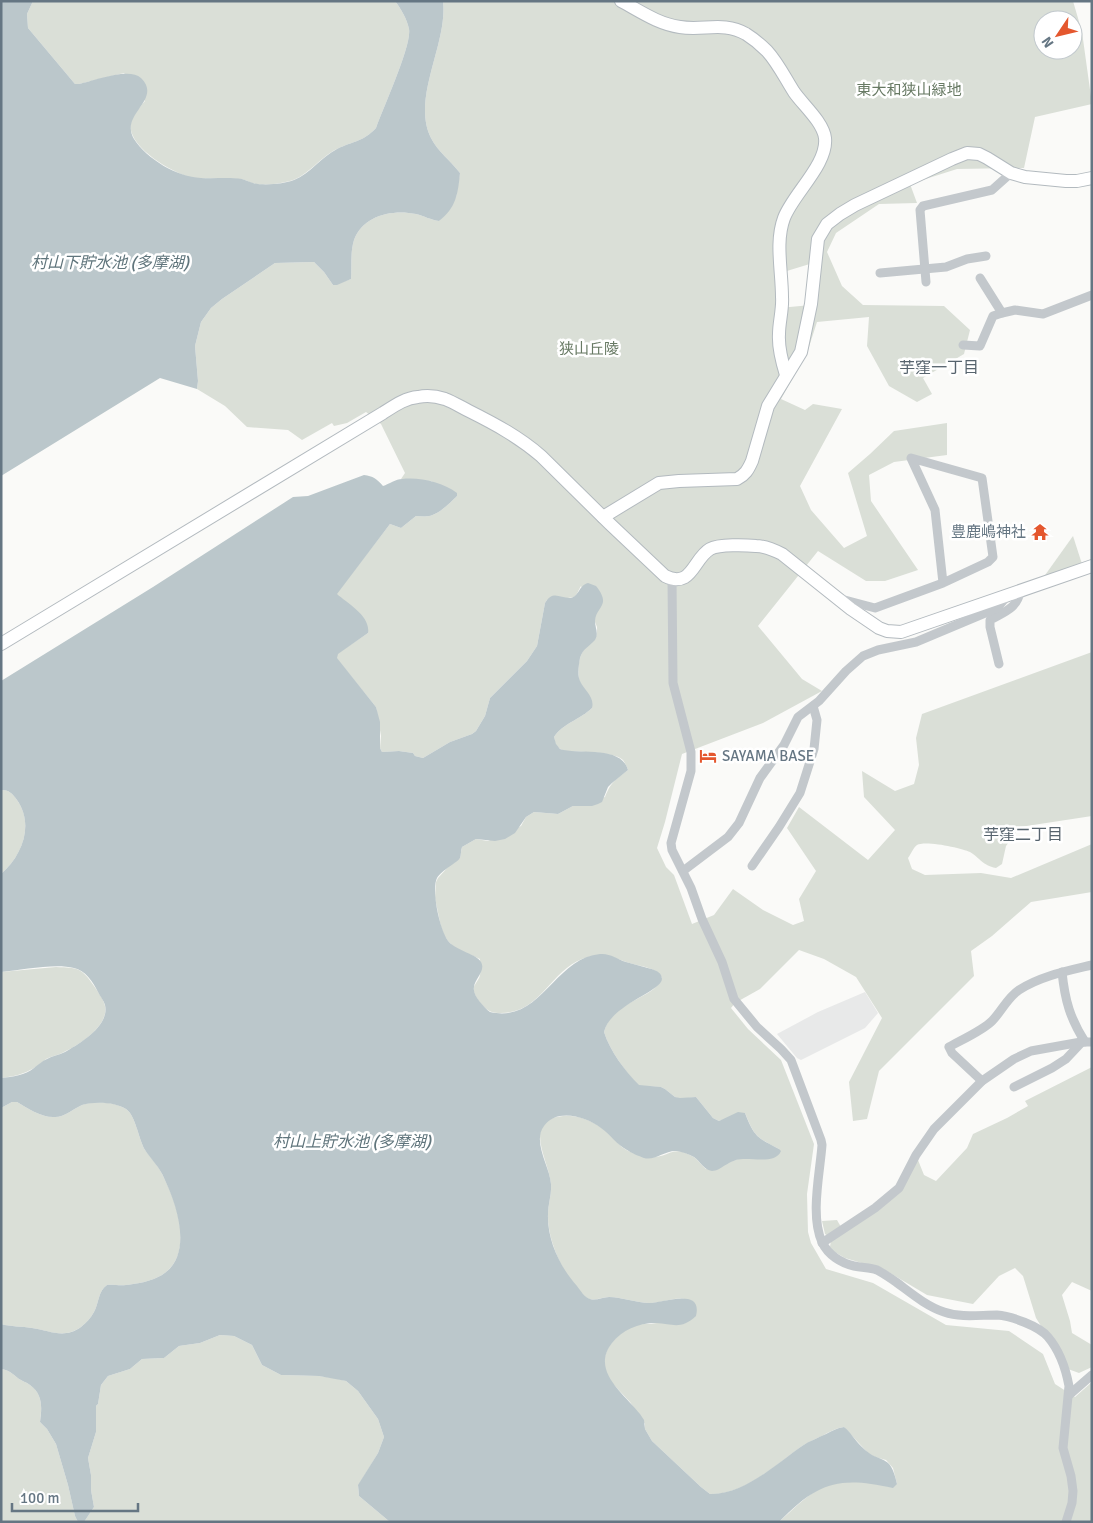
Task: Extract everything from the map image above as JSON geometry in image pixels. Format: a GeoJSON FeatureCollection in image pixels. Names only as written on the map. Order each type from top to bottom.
{"type":"FeatureCollection","features":[{"type":"Feature","properties":{"kind":"street"},"geometry":{"type":"LineString","coordinates":[[621,1],[652,18],[670,25],[690,28],[724,27],[745,34],[762,46],[773,58],[794,92],[822,129],[825,138],[822,156],[785,216],[781,228],[782,300],[779,335],[780,355],[786,375]]}},
{"type":"Feature","properties":{"kind":"street"},"geometry":{"type":"LineString","coordinates":[[603,517],[658,483],[679,480],[737,479],[743,476],[752,461],[768,406],[801,352],[811,304],[818,239],[827,224],[840,214],[855,205],[967,153],[979,154],[988,158],[1011,173],[1044,180],[1077,181],[1092,178]]}},
{"type":"Feature","properties":{"kind":"street"},"geometry":{"type":"LineString","coordinates":[[926,282],[920,210],[924,206],[992,190],[1011,173]]}},
{"type":"Feature","properties":{"kind":"street"},"geometry":{"type":"LineString","coordinates":[[880,273],[946,267],[967,259],[986,256]]}},
{"type":"Feature","properties":{"kind":"street"},"geometry":{"type":"LineString","coordinates":[[980,278],[1002,312]]}},
{"type":"Feature","properties":{"kind":"street"},"geometry":{"type":"LineString","coordinates":[[963,345],[980,346],[993,316],[1002,312],[1015,310],[1043,314],[1092,295]]}},
{"type":"Feature","properties":{"kind":"street"},"geometry":{"type":"LineString","coordinates":[[1,644],[383,413],[412,398],[429,396],[445,399],[506,430],[541,456],[665,576],[672,579],[683,578],[688,575],[711,548],[719,546],[757,546],[782,554],[851,609],[879,628],[900,632],[1092,566]]}},
{"type":"Feature","properties":{"kind":"street"},"geometry":{"type":"LineString","coordinates":[[838,598],[875,608],[943,583],[993,558],[982,478],[911,458],[935,510],[943,583]]}},
{"type":"Feature","properties":{"kind":"street"},"geometry":{"type":"LineString","coordinates":[[672,579],[673,683],[691,752],[692,764],[671,843],[672,850],[691,888],[734,999],[757,1027],[790,1060],[822,1140],[817,1198],[818,1232],[822,1243],[838,1260],[853,1266],[879,1271],[925,1303],[939,1310],[953,1315],[995,1315],[1013,1318],[1047,1335],[1057,1351],[1068,1377],[1069,1395],[1063,1448],[1073,1491],[1072,1503],[1066,1522]]}},
{"type":"Feature","properties":{"kind":"street"},"geometry":{"type":"LineString","coordinates":[[683,872],[721,844],[739,823],[760,778],[784,746],[798,718],[819,701],[846,671],[863,656],[878,650],[916,642],[970,620],[997,608],[1014,593]]}},
{"type":"Feature","properties":{"kind":"street"},"geometry":{"type":"LineString","coordinates":[[999,664],[990,620],[1014,605],[1019,598],[1014,593]]}},
{"type":"Feature","properties":{"kind":"street"},"geometry":{"type":"LineString","coordinates":[[752,866],[800,793],[814,749],[817,720],[813,706]]}},
{"type":"Feature","properties":{"kind":"street"},"geometry":{"type":"LineString","coordinates":[[982,1082],[952,1053],[949,1047],[990,1023],[1009,997],[1020,990],[1036,981],[1062,972],[1092,965]]}},
{"type":"Feature","properties":{"kind":"street"},"geometry":{"type":"LineString","coordinates":[[1062,972],[1064,991],[1074,1025],[1086,1042]]}},
{"type":"Feature","properties":{"kind":"street"},"geometry":{"type":"LineString","coordinates":[[822,1243],[875,1208],[899,1188],[916,1155],[934,1129],[982,1082],[1014,1059],[1031,1051],[1086,1042]]}},
{"type":"Feature","properties":{"kind":"street"},"geometry":{"type":"LineString","coordinates":[[1014,1086],[1052,1068],[1086,1042]]}},
{"type":"Feature","properties":{"kind":"street"},"geometry":{"type":"LineString","coordinates":[[1069,1395],[1092,1375]]}},
{"type":"Feature","properties":{"kind":"shaded area"},"geometry":{"type":"Polygon","coordinates":[[[865,992],[878,1013],[865,1028],[801,1060],[797,1058],[777,1034],[818,1012],[865,992]]]}},
{"type":"Feature","properties":{"kind":"green space"},"geometry":{"type":"Polygon","coordinates":[[[33,1],[395,1],[407,22],[409,37],[402,62],[376,128],[371,133],[362,139],[331,152],[296,179],[281,183],[261,184],[240,179],[189,177],[172,170],[151,157],[142,149],[131,132],[133,117],[145,101],[124,73],[75,84],[28,28],[27,14],[33,1]]]}},
{"type":"Feature","properties":{"kind":"green space","name":"狭山丘陵"},"geometry":{"type":"Polygon","coordinates":[[[443,1],[1073,1],[1076,10],[1033,10],[1033,60],[1083,60],[1083,39],[1092,104],[1035,117],[1024,168],[957,169],[910,184],[917,203],[879,204],[836,233],[827,252],[842,286],[863,305],[944,306],[970,330],[964,354],[923,378],[932,394],[917,402],[889,386],[867,346],[869,317],[817,322],[807,353],[781,399],[805,410],[813,404],[842,409],[800,486],[811,510],[844,548],[867,536],[848,473],[894,431],[947,423],[947,455],[894,462],[869,475],[871,501],[918,570],[885,581],[866,581],[818,551],[758,626],[802,679],[822,691],[763,723],[682,754],[657,848],[666,867],[674,875],[692,924],[714,915],[733,889],[763,910],[793,925],[804,921],[799,899],[816,871],[787,828],[799,807],[868,860],[895,830],[864,797],[862,771],[895,791],[914,784],[919,765],[916,738],[922,714],[1092,652],[1092,816],[1020,827],[1006,846],[1002,864],[996,868],[991,867],[970,852],[928,843],[917,845],[908,858],[912,869],[925,875],[981,873],[1011,878],[1092,844],[1092,892],[1031,902],[992,936],[971,951],[974,976],[879,1071],[867,1119],[853,1121],[849,1082],[882,1018],[856,977],[824,959],[799,950],[760,989],[735,1003],[731,1008],[748,1029],[781,1060],[814,1144],[807,1194],[808,1232],[811,1243],[826,1269],[873,1283],[946,1325],[1009,1331],[1043,1354],[1055,1384],[1075,1397],[1092,1382],[1092,1522],[779,1522],[807,1497],[826,1486],[845,1482],[897,1484],[893,1468],[886,1460],[868,1453],[844,1427],[833,1430],[804,1445],[759,1478],[735,1490],[710,1494],[652,1441],[645,1429],[645,1424],[630,1402],[609,1379],[605,1370],[606,1354],[621,1333],[637,1325],[660,1322],[694,1303],[683,1299],[656,1303],[614,1297],[592,1300],[587,1298],[571,1282],[554,1248],[548,1225],[551,1184],[540,1142],[540,1133],[543,1125],[550,1119],[563,1116],[582,1118],[601,1127],[628,1151],[653,1157],[677,1151],[686,1153],[694,1157],[706,1169],[738,1159],[768,1159],[774,1157],[779,1149],[757,1136],[745,1113],[719,1121],[713,1118],[696,1097],[680,1099],[661,1087],[639,1086],[618,1060],[604,1032],[608,1022],[615,1013],[658,985],[662,978],[657,972],[650,968],[608,956],[590,956],[571,965],[524,1007],[512,1012],[494,1013],[483,1006],[474,992],[474,987],[480,975],[480,959],[455,948],[444,935],[441,927],[435,898],[436,882],[449,866],[460,858],[462,847],[476,839],[488,841],[521,826],[526,817],[534,812],[558,814],[573,806],[583,805],[605,797],[614,782],[628,770],[623,760],[618,757],[604,753],[565,751],[558,747],[555,742],[554,737],[557,732],[592,708],[579,680],[579,661],[585,648],[595,639],[597,627],[581,586],[574,597],[547,600],[537,646],[527,661],[490,698],[485,716],[476,731],[450,742],[423,758],[415,756],[413,753],[399,751],[382,752],[376,707],[337,659],[337,654],[368,633],[336,594],[390,524],[401,528],[416,516],[433,515],[457,496],[431,481],[401,479],[405,473],[381,424],[366,412],[347,423],[334,426],[332,423],[302,440],[288,430],[247,427],[225,406],[197,389],[195,346],[201,322],[211,308],[222,299],[275,263],[314,262],[333,285],[351,279],[354,240],[364,225],[372,219],[398,212],[416,214],[439,221],[456,197],[460,173],[434,143],[426,122],[427,88],[440,35],[443,1]],[[813,263],[777,274],[779,308],[811,305],[813,263]]]}},
{"type":"Feature","properties":{"kind":"green space"},"geometry":{"type":"Polygon","coordinates":[[[1073,536],[1082,564],[1043,578],[1073,536]]]}},
{"type":"Feature","properties":{"kind":"green space"},"geometry":{"type":"Polygon","coordinates":[[[1,790],[14,795],[22,809],[25,829],[20,849],[9,866],[1,874],[1,790]]]}},
{"type":"Feature","properties":{"kind":"green space"},"geometry":{"type":"Polygon","coordinates":[[[56,967],[74,968],[86,975],[99,993],[105,1006],[102,1021],[92,1034],[70,1049],[46,1059],[26,1072],[1,1078],[1,972],[56,967]]]}},
{"type":"Feature","properties":{"kind":"green space"},"geometry":{"type":"Polygon","coordinates":[[[1092,1067],[1092,1291],[1072,1282],[1062,1295],[1072,1333],[1092,1345],[1092,1367],[1079,1373],[1068,1369],[1036,1318],[1023,1276],[1015,1268],[999,1276],[973,1304],[927,1295],[885,1270],[845,1258],[830,1247],[831,1240],[880,1209],[918,1160],[924,1175],[936,1181],[967,1148],[973,1134],[1028,1106],[1025,1101],[1092,1067]]]}},
{"type":"Feature","properties":{"kind":"green space"},"geometry":{"type":"Polygon","coordinates":[[[12,1102],[17,1102],[35,1112],[50,1117],[59,1117],[82,1105],[99,1102],[111,1103],[126,1109],[135,1122],[145,1150],[162,1174],[178,1215],[180,1243],[178,1255],[172,1266],[162,1275],[149,1281],[126,1285],[107,1285],[102,1290],[96,1309],[90,1318],[81,1327],[68,1333],[1,1324],[1,1108],[12,1102]]]}},
{"type":"Feature","properties":{"kind":"green space"},"geometry":{"type":"Polygon","coordinates":[[[837,1220],[841,1227],[828,1236],[825,1234],[822,1221],[837,1220]]]}},
{"type":"Feature","properties":{"kind":"green space"},"geometry":{"type":"Polygon","coordinates":[[[220,1335],[234,1336],[252,1345],[262,1365],[281,1375],[334,1378],[346,1381],[358,1391],[378,1419],[384,1437],[378,1453],[358,1486],[359,1496],[390,1522],[84,1522],[94,1507],[88,1458],[96,1432],[96,1406],[101,1385],[108,1376],[130,1369],[142,1359],[164,1358],[179,1346],[200,1343],[220,1335]]]}},
{"type":"Feature","properties":{"kind":"green space"},"geometry":{"type":"Polygon","coordinates":[[[1,1369],[9,1371],[29,1384],[37,1393],[41,1407],[40,1422],[47,1429],[56,1444],[78,1522],[1,1522],[1,1369]]]}},
{"type":"Feature","properties":{"kind":"water","name":"村山下貯水池 (多摩湖)"},"geometry":{"type":"Polygon","coordinates":[[[1,1],[33,1],[27,14],[28,28],[75,84],[120,74],[136,75],[141,78],[146,86],[147,93],[135,115],[131,130],[134,139],[140,146],[163,166],[192,177],[237,178],[257,184],[268,184],[285,183],[300,177],[331,152],[362,139],[376,128],[402,62],[409,37],[407,22],[395,1],[443,1],[443,18],[427,88],[425,106],[426,122],[431,138],[460,173],[453,206],[439,221],[416,214],[398,212],[372,219],[358,232],[354,240],[351,279],[337,285],[333,285],[314,262],[275,263],[222,299],[211,308],[201,322],[195,346],[197,389],[160,378],[1,476],[1,1]]]}},
{"type":"Feature","properties":{"kind":"water","name":"村山上貯水池 (多摩湖)"},"geometry":{"type":"Polygon","coordinates":[[[364,475],[375,478],[383,486],[400,479],[416,479],[438,483],[457,493],[457,496],[448,505],[433,515],[416,516],[401,528],[390,524],[337,594],[357,610],[366,621],[368,627],[368,633],[338,654],[337,658],[376,707],[380,722],[380,748],[382,752],[399,751],[413,753],[415,756],[423,758],[450,742],[472,734],[485,716],[490,698],[527,661],[537,646],[545,603],[548,599],[554,596],[573,597],[588,583],[596,586],[603,598],[595,621],[597,633],[595,640],[583,652],[580,658],[578,673],[579,679],[591,697],[592,708],[557,732],[554,737],[560,749],[609,754],[624,762],[628,770],[608,787],[602,802],[592,806],[573,806],[558,814],[534,812],[526,817],[515,833],[505,839],[495,841],[476,839],[462,847],[460,858],[437,878],[435,884],[436,901],[442,929],[446,937],[452,945],[476,957],[481,962],[482,968],[474,987],[477,997],[490,1012],[507,1013],[522,1009],[535,1000],[571,966],[584,958],[600,954],[610,955],[626,962],[655,970],[662,979],[659,984],[615,1014],[604,1032],[618,1060],[639,1085],[661,1087],[675,1097],[696,1097],[713,1118],[719,1121],[738,1112],[745,1113],[757,1136],[781,1151],[774,1158],[738,1160],[712,1171],[704,1167],[694,1157],[677,1151],[648,1159],[644,1158],[623,1148],[604,1130],[580,1117],[556,1117],[549,1120],[544,1126],[540,1139],[551,1184],[548,1224],[552,1243],[560,1262],[583,1294],[592,1299],[614,1297],[645,1303],[688,1299],[694,1302],[697,1307],[696,1316],[681,1325],[643,1324],[631,1328],[616,1338],[606,1353],[605,1363],[612,1382],[640,1414],[644,1420],[645,1429],[652,1441],[710,1494],[723,1493],[747,1484],[805,1444],[844,1427],[869,1453],[888,1463],[897,1484],[893,1488],[858,1483],[830,1485],[806,1498],[779,1522],[390,1522],[359,1496],[358,1485],[378,1453],[384,1437],[378,1419],[358,1391],[346,1381],[319,1376],[281,1375],[262,1365],[252,1345],[234,1336],[220,1335],[200,1343],[179,1346],[164,1358],[142,1359],[130,1369],[108,1376],[101,1385],[96,1406],[96,1432],[88,1458],[94,1507],[84,1522],[78,1522],[56,1444],[47,1429],[40,1422],[41,1407],[37,1393],[29,1384],[9,1371],[1,1369],[1,1324],[57,1333],[75,1331],[88,1320],[96,1309],[102,1290],[107,1285],[126,1285],[149,1281],[162,1275],[172,1266],[178,1255],[180,1229],[178,1215],[169,1189],[158,1167],[145,1150],[135,1122],[126,1109],[111,1104],[93,1103],[82,1105],[59,1117],[50,1117],[30,1110],[17,1102],[12,1102],[1,1108],[1,1078],[27,1072],[45,1060],[65,1052],[78,1044],[98,1027],[105,1013],[104,1003],[94,984],[78,969],[48,967],[1,972],[1,874],[9,866],[20,849],[24,839],[25,819],[14,795],[1,790],[1,681],[153,587],[293,497],[308,496],[364,475]]]}},
{"type":"Feature","properties":{"kind":"place","name":"豊鹿嶋神社"},"geometry":{"type":"Point","coordinates":[1040,532]}},
{"type":"Feature","properties":{"kind":"place","name":"SAYAMA BASE"},"geometry":{"type":"Point","coordinates":[708,756]}},
{"type":"Feature","properties":{"kind":"district","name":"芋窪一丁目"},"geometry":{"type":"Point","coordinates":[939,368]}},
{"type":"Feature","properties":{"kind":"district","name":"芋窪二丁目"},"geometry":{"type":"Point","coordinates":[1023,835]}},
{"type":"Feature","properties":{"kind":"park label","name":"東大和狭山緑地"},"geometry":{"type":"Point","coordinates":[909,90]}}]}
